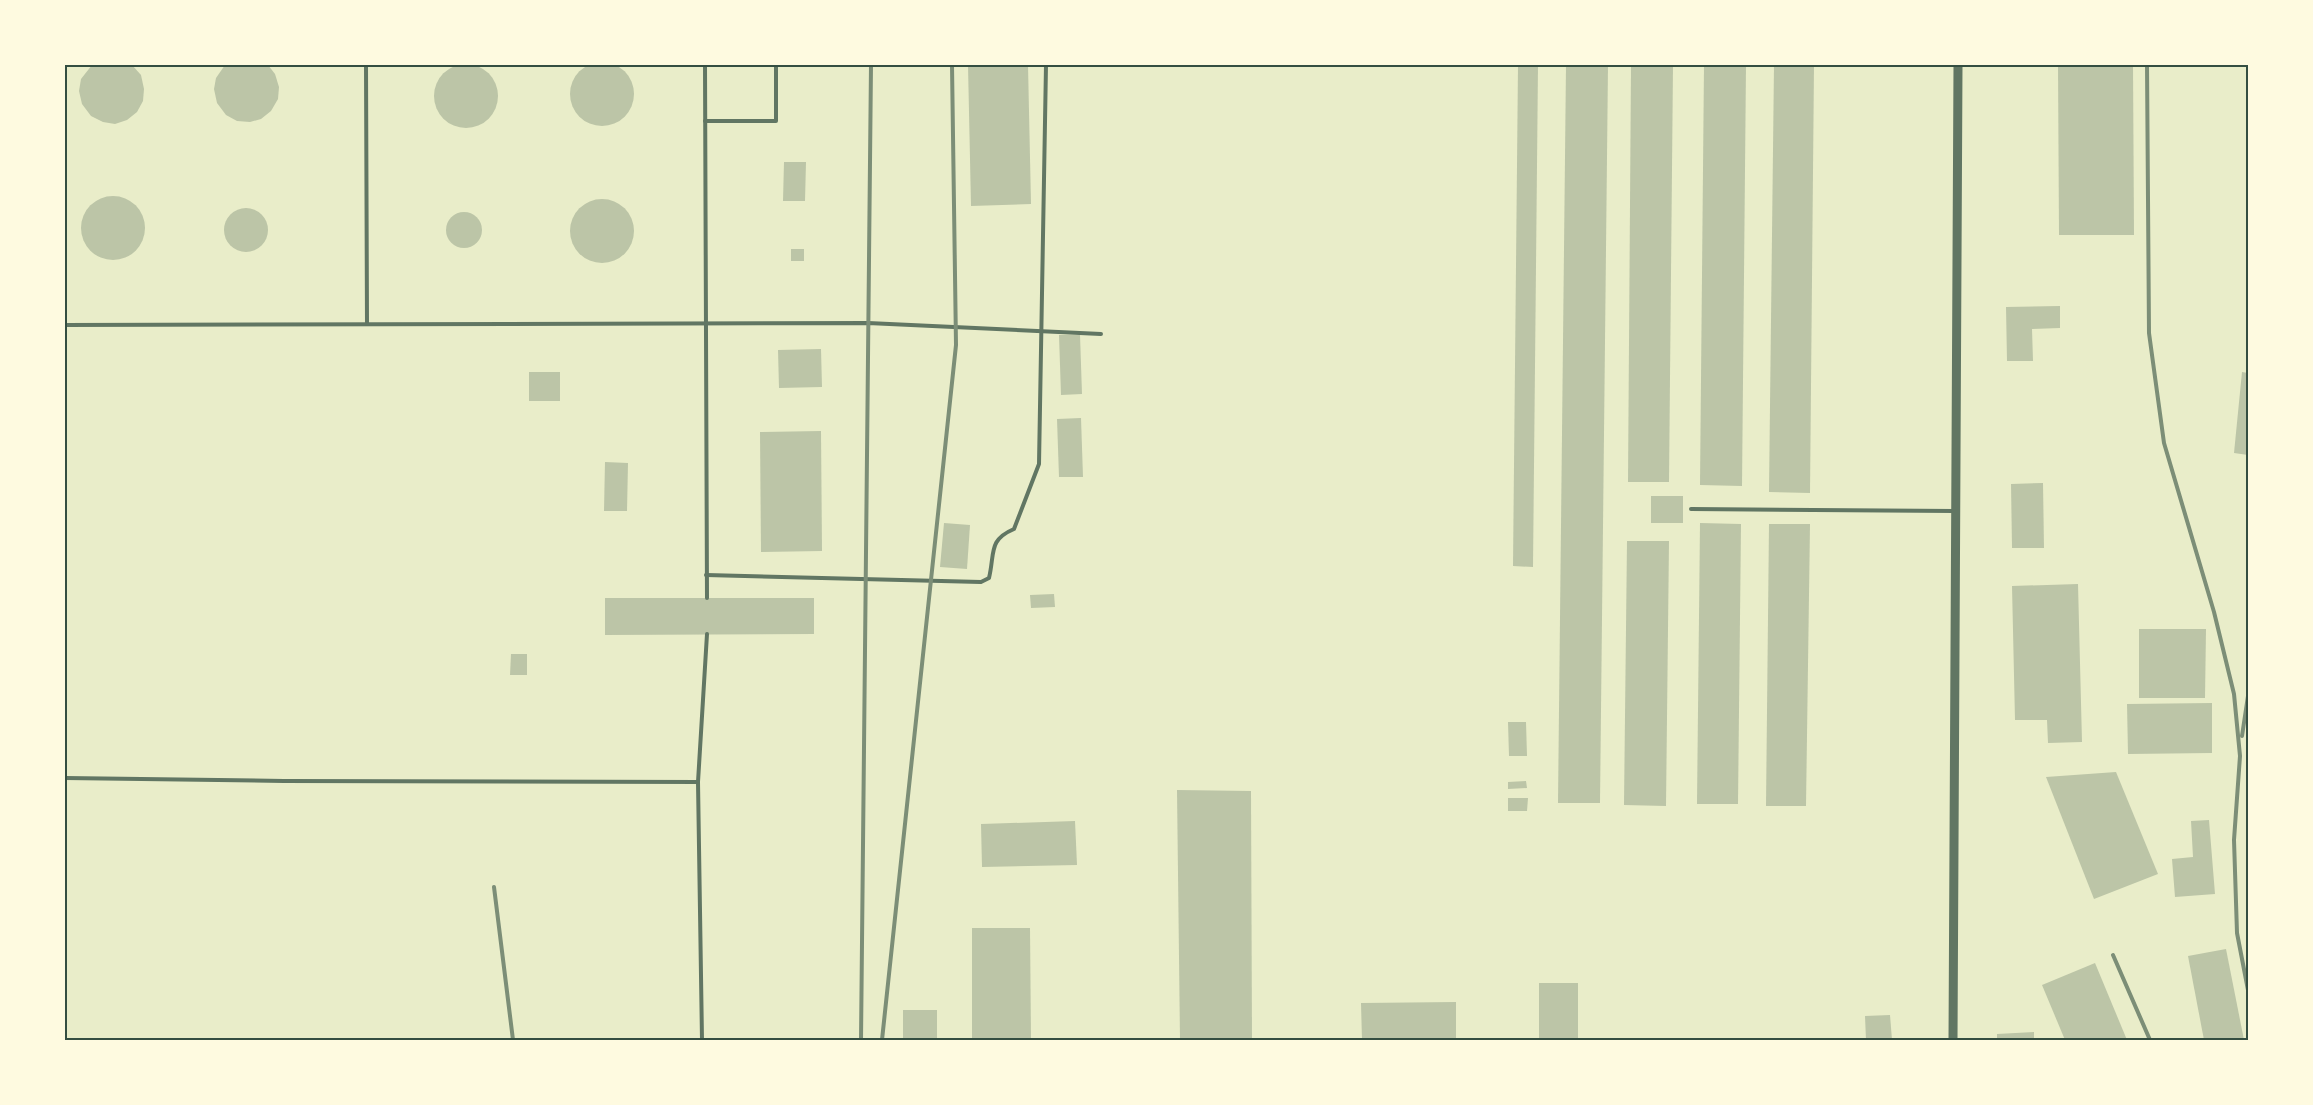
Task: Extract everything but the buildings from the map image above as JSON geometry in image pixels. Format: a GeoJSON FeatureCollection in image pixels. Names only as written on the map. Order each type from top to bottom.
{"type":"FeatureCollection","features":[{"type":"Feature","properties":{"kind":"street"},"geometry":{"type":"LineString","coordinates":[[1953,1040],[1954,510],[1958,65]]}},
{"type":"Feature","properties":{"kind":"lane"},"geometry":{"type":"LineString","coordinates":[[366,65],[367,324]]}},
{"type":"Feature","properties":{"kind":"lane"},"geometry":{"type":"LineString","coordinates":[[705,65],[707,598]]}},
{"type":"Feature","properties":{"kind":"lane"},"geometry":{"type":"LineString","coordinates":[[705,121],[776,120],[776,65]]}},
{"type":"Feature","properties":{"kind":"lane"},"geometry":{"type":"LineString","coordinates":[[706,574],[981,582],[989,578],[995,544],[1001,535],[1014,529],[1039,464],[1046,65]]}},
{"type":"Feature","properties":{"kind":"lane"},"geometry":{"type":"LineString","coordinates":[[65,325],[868,323],[1101,334]]}},
{"type":"Feature","properties":{"kind":"lane"},"geometry":{"type":"LineString","coordinates":[[1691,509],[1954,510]]}},
{"type":"Feature","properties":{"kind":"lane"},"geometry":{"type":"LineString","coordinates":[[702,1040],[698,782],[707,634]]}},
{"type":"Feature","properties":{"kind":"lane"},"geometry":{"type":"LineString","coordinates":[[65,778],[284,782],[698,782]]}},
{"type":"Feature","properties":{"kind":"railway"},"geometry":{"type":"LineString","coordinates":[[861,1040],[871,65]]}},
{"type":"Feature","properties":{"kind":"railway"},"geometry":{"type":"LineString","coordinates":[[882,1040],[956,345],[952,65]]}},
{"type":"Feature","properties":{"kind":"railway"},"geometry":{"type":"LineString","coordinates":[[2147,65],[2149,333],[2164,443],[2214,612],[2234,694],[2240,756],[2234,840],[2237,933],[2248,990]]}},
{"type":"Feature","properties":{"kind":"railway"},"geometry":{"type":"LineString","coordinates":[[2242,736],[2248,696]]}},
{"type":"Feature","properties":{"kind":"railway"},"geometry":{"type":"LineString","coordinates":[[494,887],[513,1040]]}},
{"type":"Feature","properties":{"kind":"railway"},"geometry":{"type":"LineString","coordinates":[[2113,955],[2150,1040]]}}]}
